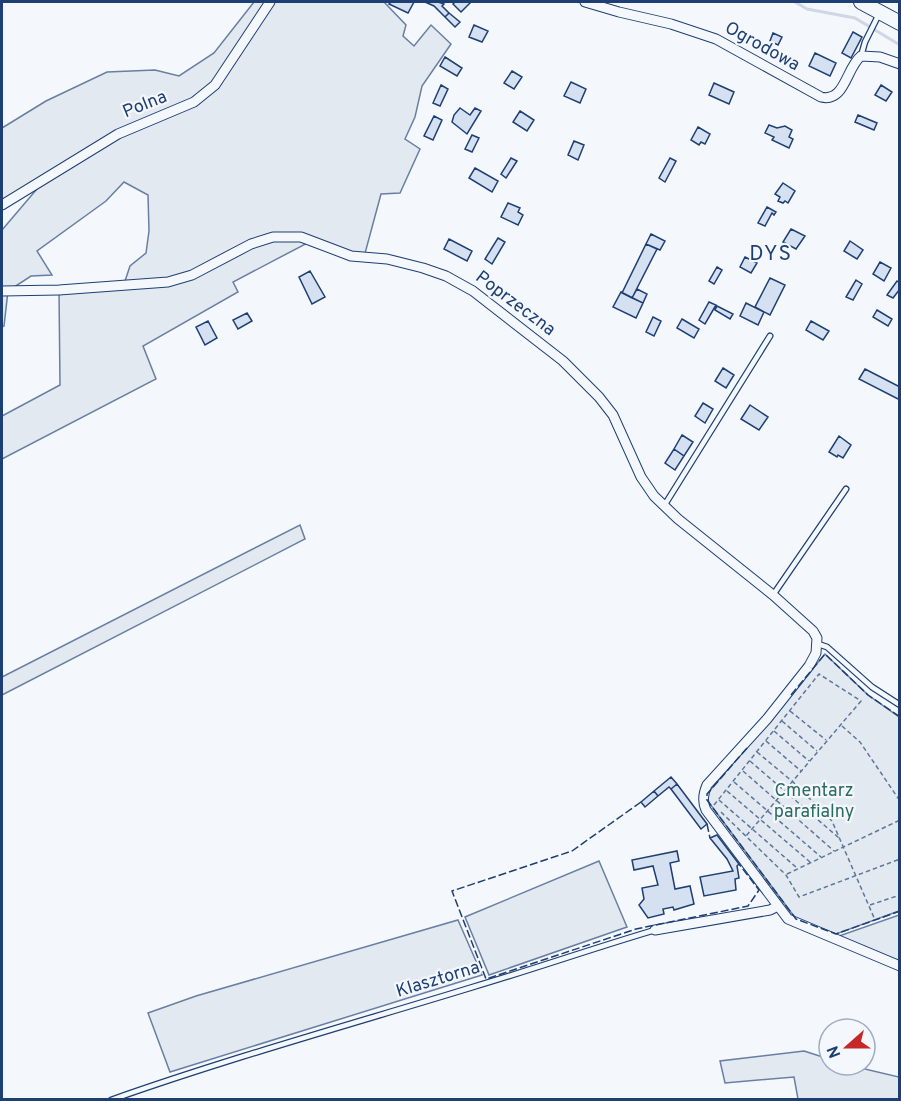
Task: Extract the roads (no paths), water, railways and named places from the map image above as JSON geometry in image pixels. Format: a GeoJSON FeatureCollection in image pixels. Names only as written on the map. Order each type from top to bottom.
{"type":"FeatureCollection","features":[{"type":"Feature","properties":{"kind":"street","name":"Polna"},"geometry":{"type":"LineString","coordinates":[[2,205],[118,134],[194,102],[215,85],[270,2]]}},
{"type":"Feature","properties":{"kind":"street","name":"Ogrodowa"},"geometry":{"type":"LineString","coordinates":[[585,2],[671,24],[716,39],[820,98],[829,99],[836,96],[855,61],[861,56]]}},
{"type":"Feature","properties":{"kind":"street"},"geometry":{"type":"LineString","coordinates":[[861,2],[883,7],[900,23]]}},
{"type":"Feature","properties":{"kind":"street"},"geometry":{"type":"LineString","coordinates":[[861,56],[880,57],[900,64]]}},
{"type":"Feature","properties":{"kind":"street","name":"Poprzeczna"},"geometry":{"type":"LineString","coordinates":[[2,291],[59,290],[168,282],[192,275],[251,244],[273,237],[301,237],[351,256],[387,259],[446,276],[473,291],[563,361],[599,397],[613,415],[641,477],[654,496],[813,631],[818,644]]}},
{"type":"Feature","properties":{"kind":"street"},"geometry":{"type":"LineString","coordinates":[[818,644],[809,666],[766,719],[707,785],[703,793],[703,803],[778,906],[793,922],[900,966]]}},
{"type":"Feature","properties":{"kind":"street","name":"Klasztorna"},"geometry":{"type":"LineString","coordinates":[[656,930],[770,910],[778,906]]}},
{"type":"Feature","properties":{"kind":"lane"},"geometry":{"type":"LineString","coordinates":[[861,56],[865,42],[883,7]]}},
{"type":"Feature","properties":{"kind":"lane"},"geometry":{"type":"LineString","coordinates":[[664,506],[770,336]]}},
{"type":"Feature","properties":{"kind":"lane"},"geometry":{"type":"LineString","coordinates":[[773,595],[846,489]]}},
{"type":"Feature","properties":{"kind":"lane"},"geometry":{"type":"LineString","coordinates":[[818,644],[827,647],[872,687],[900,705]]}},
{"type":"Feature","properties":{"kind":"lane","name":"Klasztorna"},"geometry":{"type":"LineString","coordinates":[[111,1100],[186,1074],[656,930]]}},
{"type":"Feature","properties":{"kind":"waterway"},"geometry":{"type":"LineString","coordinates":[[795,2],[807,9],[855,18],[900,45]]}},
{"type":"Feature","properties":{"kind":"district","name":"DYS"},"geometry":{"type":"Point","coordinates":[771,254]}},
{"type":"Feature","properties":{"kind":"park label","name":"Cmentarz parafialny"},"geometry":{"type":"Point","coordinates":[814,801]}}]}
